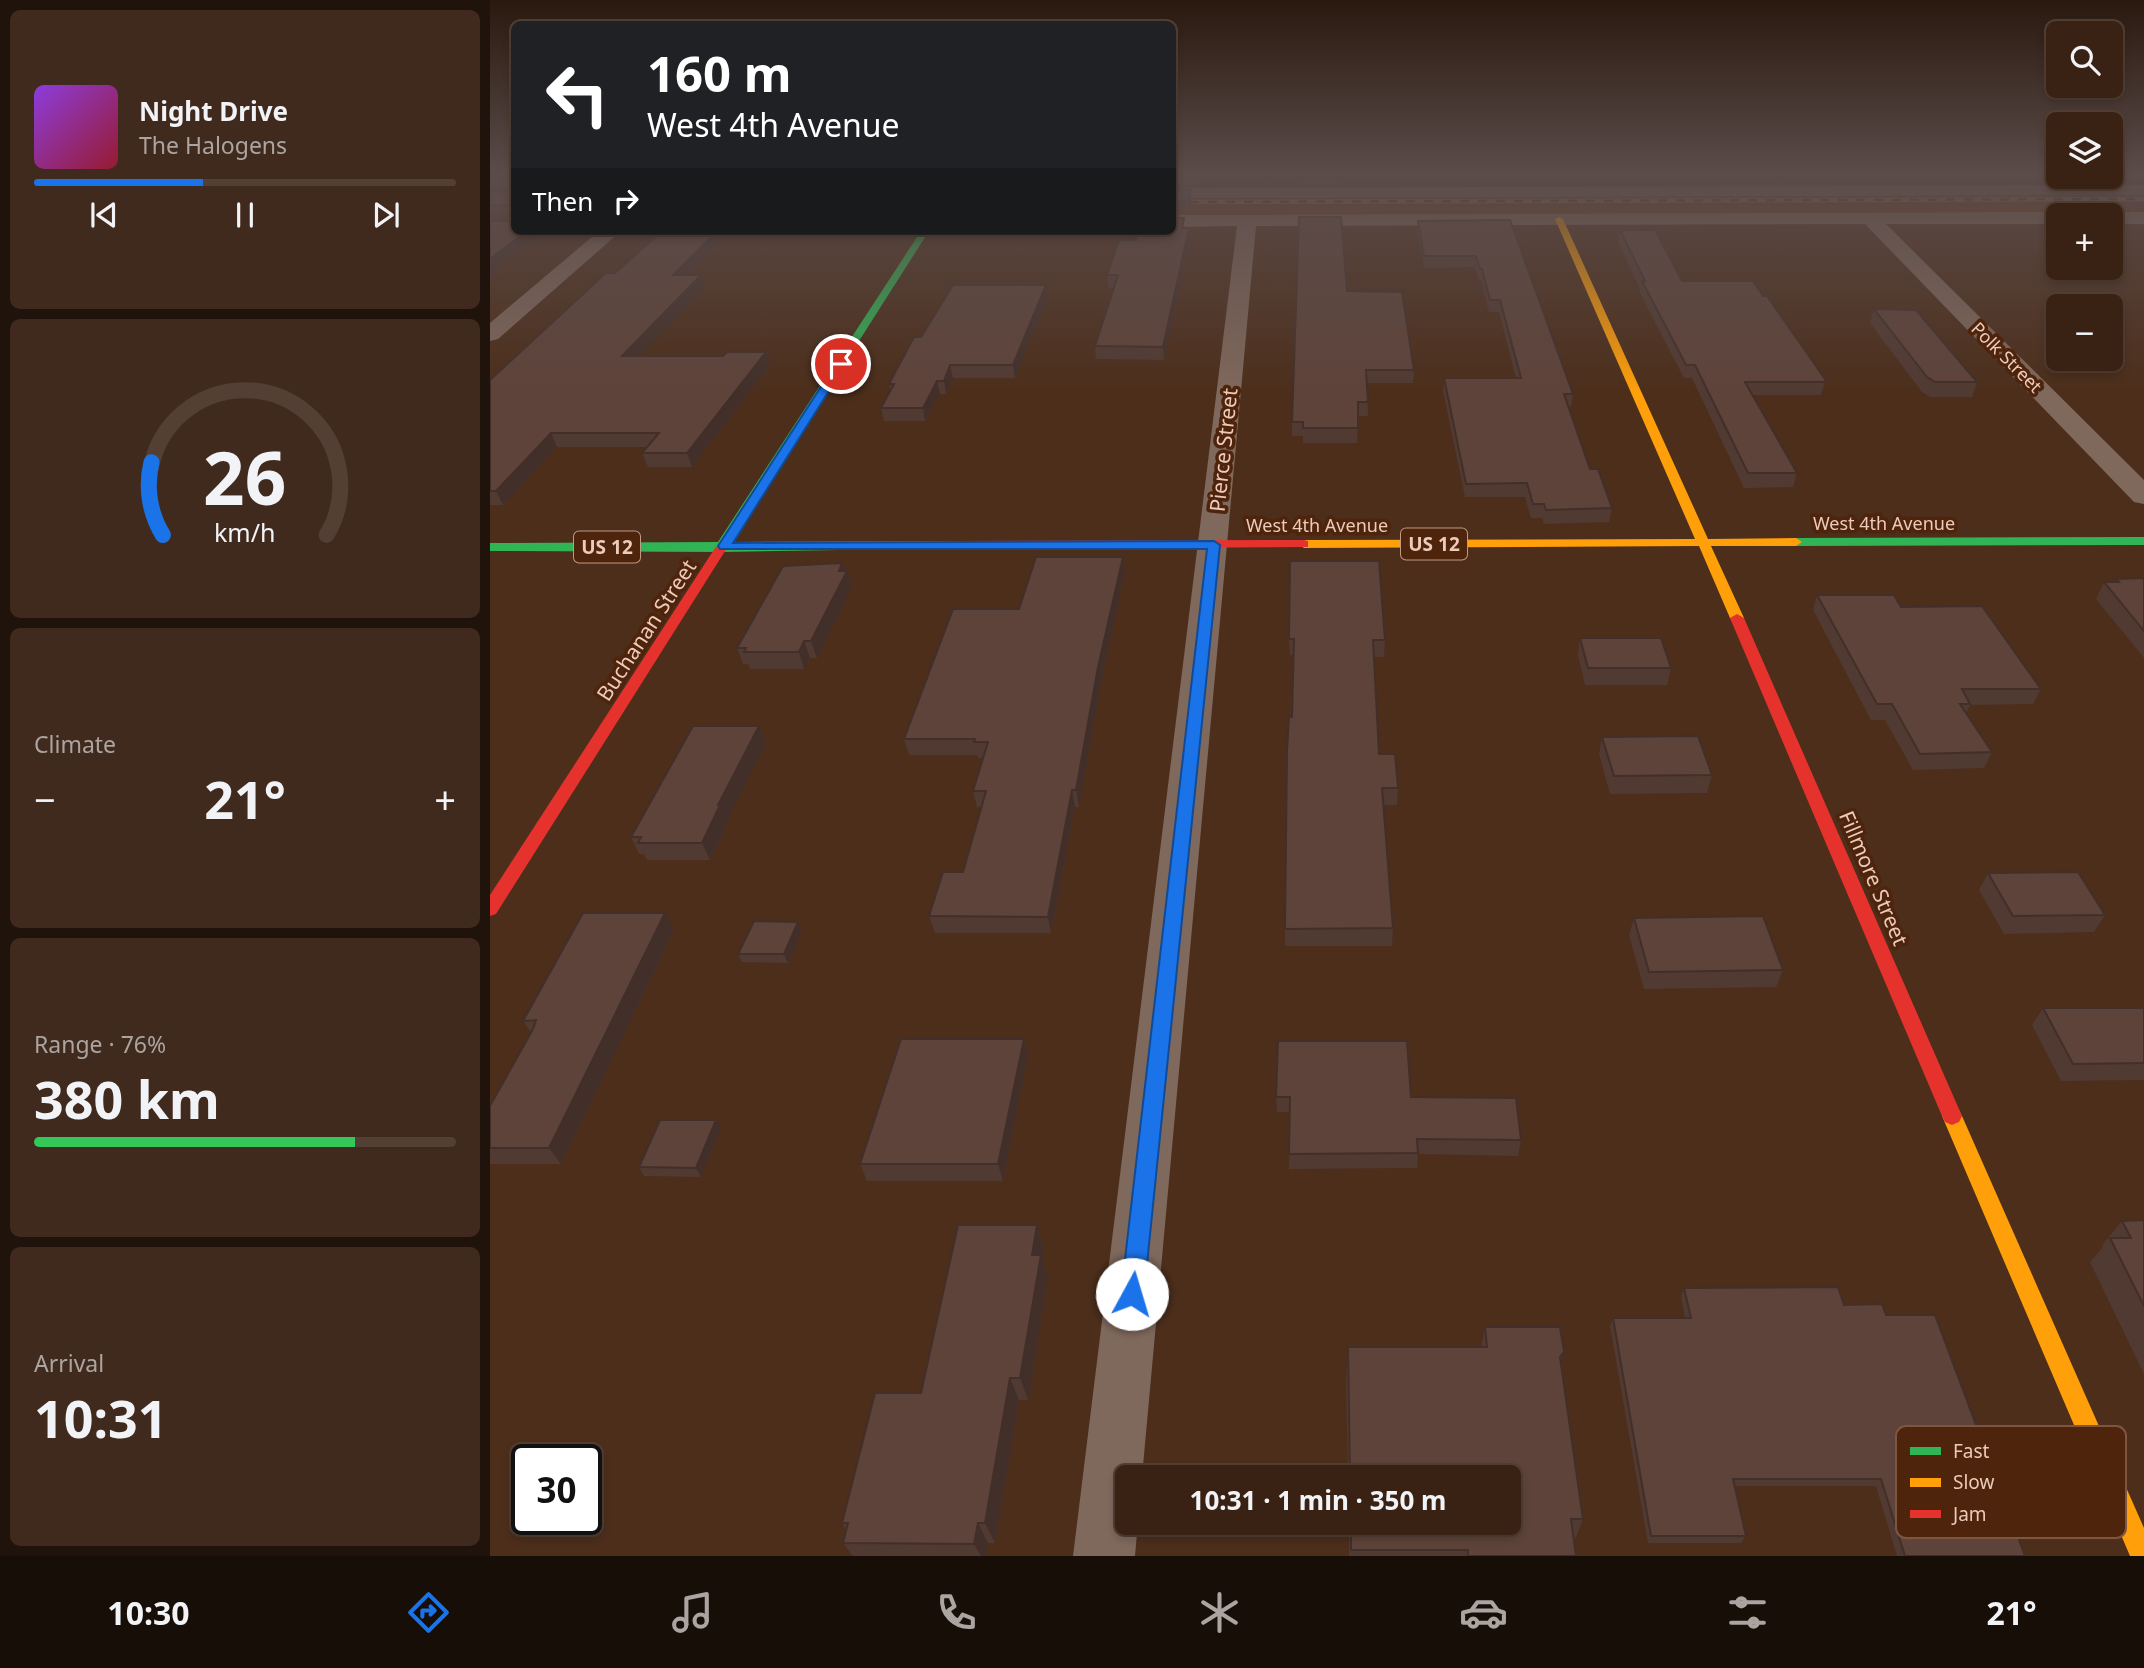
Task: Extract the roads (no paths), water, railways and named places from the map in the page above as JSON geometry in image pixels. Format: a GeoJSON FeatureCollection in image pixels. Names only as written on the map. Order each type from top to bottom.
{"type":"FeatureCollection","features":[{"type":"Feature","properties":{"kind":"main road","name":"Buchanan Street"},"geometry":{"type":"LineString","coordinates":[[490,909],[915,247]]}},
{"type":"Feature","properties":{"kind":"main road","name":"Fillmore Street"},"geometry":{"type":"LineString","coordinates":[[1571,247],[1704,543],[2087,1426]]}},
{"type":"Feature","properties":{"kind":"main road","name":"West 4th Avenue"},"geometry":{"type":"LineString","coordinates":[[490,547],[2144,541]]}},
{"type":"Feature","properties":{"kind":"main road","name":"Fillmore Street"},"geometry":{"type":"LineString","coordinates":[[2126,1517],[2143,1556]]}},
{"type":"Feature","properties":{"kind":"street"},"geometry":{"type":"LineString","coordinates":[[490,334],[593,247]]}},
{"type":"Feature","properties":{"kind":"street","name":"Pierce Street"},"geometry":{"type":"LineString","coordinates":[[1104,1556],[1244,247]]}},
{"type":"Feature","properties":{"kind":"street","name":"Polk Street"},"geometry":{"type":"LineString","coordinates":[[1897,247],[2144,496]]}}]}
